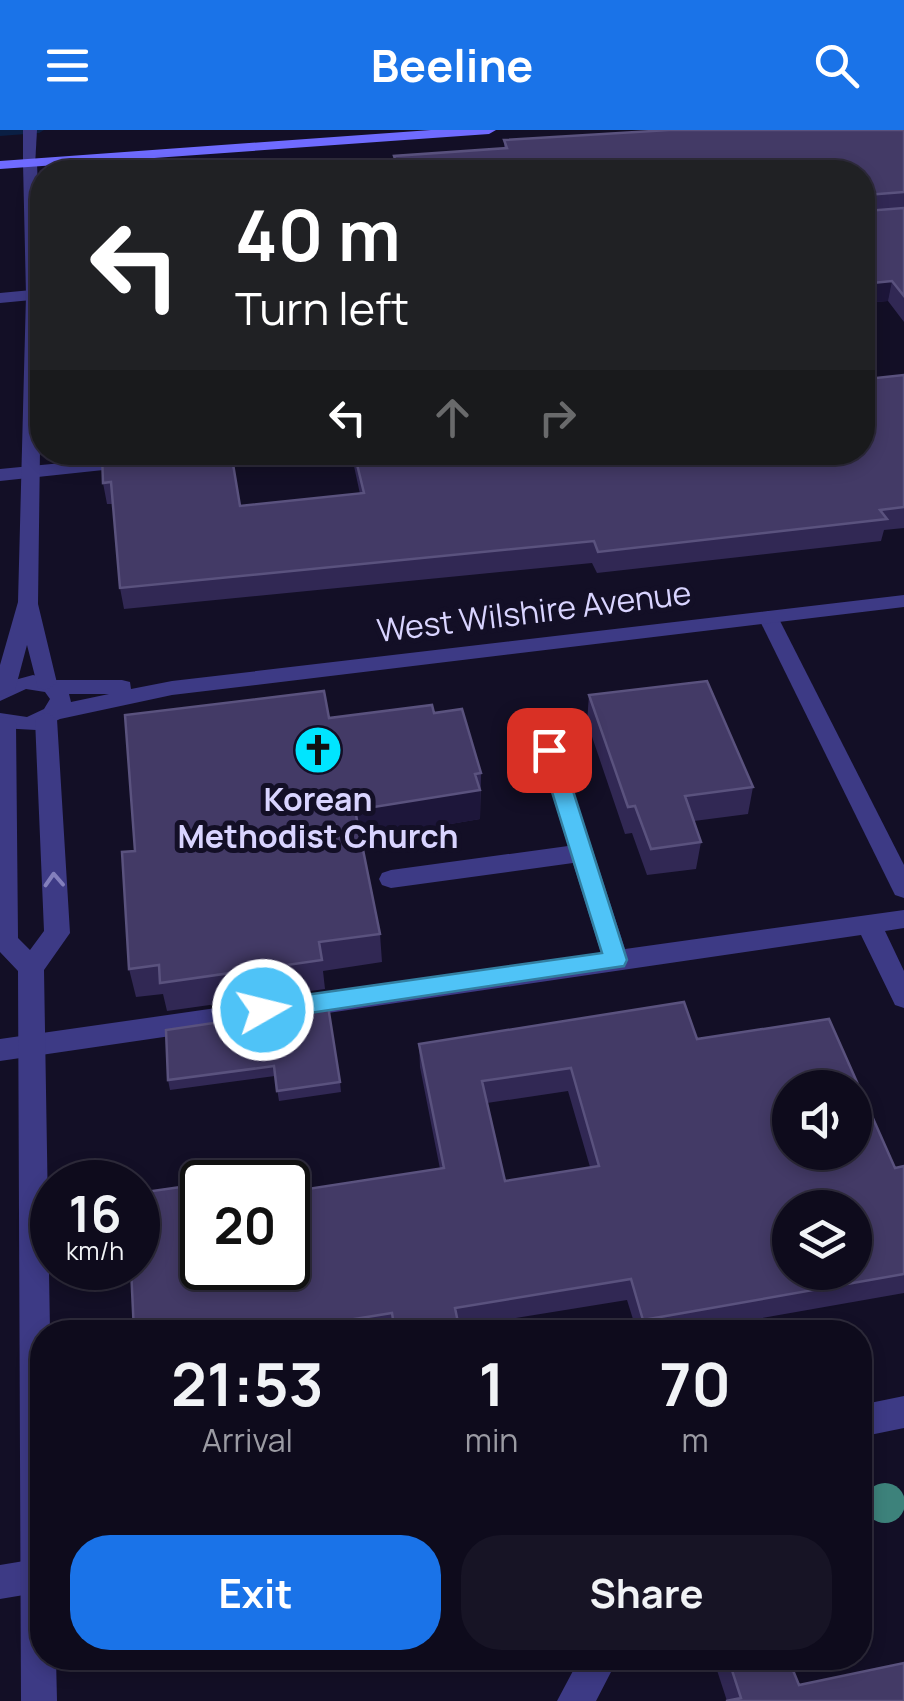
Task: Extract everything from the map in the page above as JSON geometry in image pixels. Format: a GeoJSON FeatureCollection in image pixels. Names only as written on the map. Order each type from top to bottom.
{"type":"FeatureCollection","features":[{"type":"Feature","properties":{"kind":"main road"},"geometry":{"type":"LineString","coordinates":[[72,160],[489,130]]}},
{"type":"Feature","properties":{"kind":"main road"},"geometry":{"type":"LineString","coordinates":[[0,165],[30,163]]}},
{"type":"Feature","properties":{"kind":"street"},"geometry":{"type":"LineString","coordinates":[[30,132],[30,163]]}},
{"type":"Feature","properties":{"kind":"street"},"geometry":{"type":"LineString","coordinates":[[0,298],[30,295]]}},
{"type":"Feature","properties":{"kind":"street"},"geometry":{"type":"LineString","coordinates":[[2,692],[28,602],[32,465]]}},
{"type":"Feature","properties":{"kind":"street"},"geometry":{"type":"LineString","coordinates":[[0,475],[103,465]]}},
{"type":"Feature","properties":{"kind":"street","name":"West Wilshire Avenue"},"geometry":{"type":"LineString","coordinates":[[2,721],[26,726],[50,716],[172,688],[904,601]]}},
{"type":"Feature","properties":{"kind":"street"},"geometry":{"type":"LineString","coordinates":[[28,602],[50,685],[61,700],[50,716],[57,933],[31,968],[16,1047],[30,1343]]}},
{"type":"Feature","properties":{"kind":"street"},"geometry":{"type":"LineString","coordinates":[[768,616],[904,890]]}},
{"type":"Feature","properties":{"kind":"street","name":"West Wilshire Avenue"},"geometry":{"type":"LineString","coordinates":[[2,692],[26,682],[172,688]]}},
{"type":"Feature","properties":{"kind":"street"},"geometry":{"type":"LineString","coordinates":[[2,721],[5,940],[31,968]]}},
{"type":"Feature","properties":{"kind":"street"},"geometry":{"type":"LineString","coordinates":[[549,750],[616,960]]}},
{"type":"Feature","properties":{"kind":"street"},"geometry":{"type":"LineString","coordinates":[[391,878],[581,852]]}},
{"type":"Feature","properties":{"kind":"street"},"geometry":{"type":"LineString","coordinates":[[16,1047],[904,919]]}},
{"type":"Feature","properties":{"kind":"street"},"geometry":{"type":"LineString","coordinates":[[869,924],[904,998]]}},
{"type":"Feature","properties":{"kind":"street"},"geometry":{"type":"LineString","coordinates":[[872,1418],[904,1412]]}},
{"type":"Feature","properties":{"kind":"street"},"geometry":{"type":"LineString","coordinates":[[0,1582],[30,1577]]}},
{"type":"Feature","properties":{"kind":"street"},"geometry":{"type":"LineString","coordinates":[[39,1670],[39,1701]]}},
{"type":"Feature","properties":{"kind":"street"},"geometry":{"type":"LineString","coordinates":[[575,1701],[592,1670]]}},
{"type":"Feature","properties":{"kind":"building"},"geometry":{"type":"Polygon","coordinates":[[[669,130],[904,130],[904,192],[875,194],[875,160],[395,160],[394,156],[507,148],[504,140],[669,130]]]}},
{"type":"Feature","properties":{"kind":"building"},"geometry":{"type":"Polygon","coordinates":[[[904,208],[904,296],[892,281],[875,283],[875,210],[904,208]]]}},
{"type":"Feature","properties":{"kind":"building"},"geometry":{"type":"Polygon","coordinates":[[[904,375],[904,507],[880,510],[887,519],[598,552],[594,541],[120,588],[111,482],[103,483],[102,465],[233,465],[240,506],[364,493],[357,465],[875,465],[875,378],[904,375]]]}},
{"type":"Feature","properties":{"kind":"building"},"geometry":{"type":"Polygon","coordinates":[[[707,681],[753,787],[685,796],[701,842],[651,849],[635,806],[628,807],[589,695],[707,681]]]}},
{"type":"Feature","properties":{"kind":"building"},"geometry":{"type":"Polygon","coordinates":[[[324,691],[329,718],[432,705],[434,713],[462,709],[481,773],[475,774],[480,790],[355,810],[380,934],[319,942],[322,960],[160,983],[159,965],[129,969],[122,852],[135,851],[125,715],[324,691]]]}},
{"type":"Feature","properties":{"kind":"building"},"geometry":{"type":"Polygon","coordinates":[[[684,1002],[697,1039],[829,1019],[852,1070],[772,1070],[772,1170],[872,1170],[872,1116],[895,1168],[904,1166],[904,1274],[872,1280],[872,1190],[772,1190],[772,1290],[813,1290],[643,1320],[631,1279],[455,1308],[458,1320],[393,1320],[392,1313],[349,1320],[133,1320],[132,1290],[160,1290],[160,1190],[180,1187],[180,1290],[310,1290],[310,1189],[444,1168],[419,1044],[684,1002]],[[571,1068],[482,1081],[505,1181],[599,1166],[571,1068]]]}},
{"type":"Feature","properties":{"kind":"building"},"geometry":{"type":"Polygon","coordinates":[[[328,1006],[340,1082],[277,1091],[274,1066],[168,1080],[166,1030],[328,1006]]]}},
{"type":"Feature","properties":{"kind":"building"},"geometry":{"type":"Polygon","coordinates":[[[904,1663],[904,1701],[726,1701],[741,1698],[732,1670],[793,1670],[799,1685],[904,1663]]]}},
{"type":"Feature","properties":{"kind":"waterway"},"geometry":{"type":"LineString","coordinates":[[0,133],[39,130]]}},
{"type":"Feature","properties":{"kind":"place","name":"Korean Methodist Church"},"geometry":{"type":"Point","coordinates":[318,750]}},
{"type":"Feature","properties":{"kind":"route"},"geometry":{"type":"LineString","coordinates":[[263,1010],[616,960],[549,750]]}}]}
